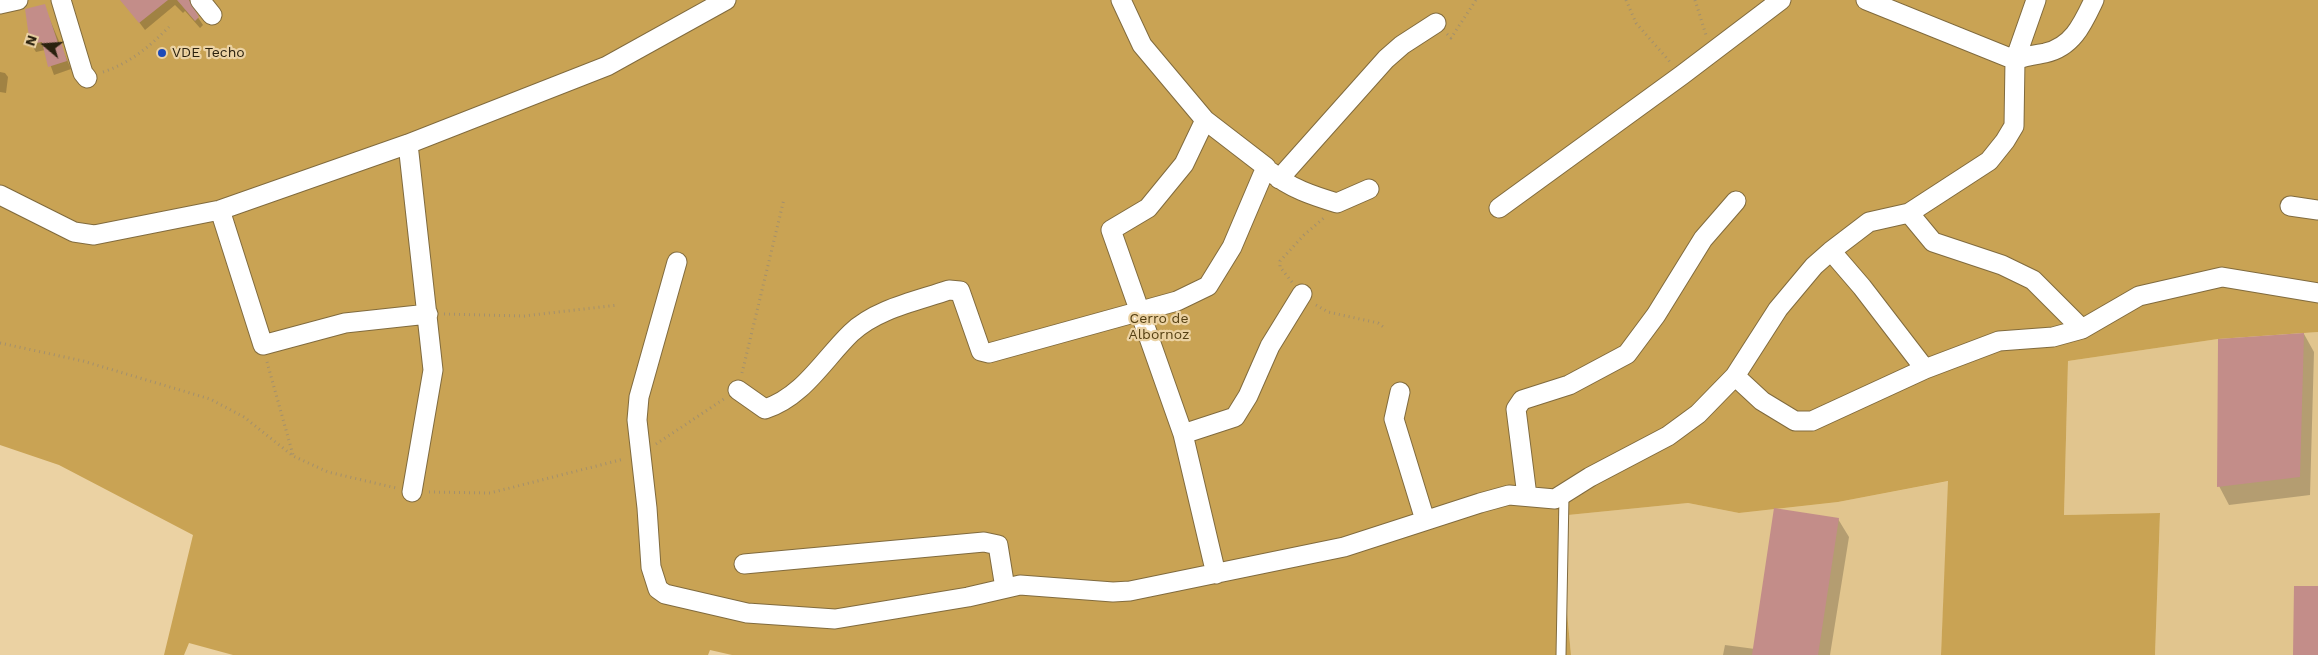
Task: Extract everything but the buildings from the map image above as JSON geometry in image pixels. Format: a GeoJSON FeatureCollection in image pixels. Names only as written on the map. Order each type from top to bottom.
{"type":"FeatureCollection","features":[{"type":"Feature","properties":{"kind":"street"},"geometry":{"type":"LineString","coordinates":[[0,4],[18,0]]}},
{"type":"Feature","properties":{"kind":"street"},"geometry":{"type":"LineString","coordinates":[[61,0],[83,74],[88,78]]}},
{"type":"Feature","properties":{"kind":"street"},"geometry":{"type":"LineString","coordinates":[[200,0],[212,15]]}},
{"type":"Feature","properties":{"kind":"street"},"geometry":{"type":"LineString","coordinates":[[0,195],[74,232],[94,235],[220,210],[408,144],[607,66],[726,0]]}},
{"type":"Feature","properties":{"kind":"street"},"geometry":{"type":"LineString","coordinates":[[1121,0],[1142,45],[1205,120],[1272,173],[1310,195],[1337,203],[1369,188]]}},
{"type":"Feature","properties":{"kind":"street"},"geometry":{"type":"LineString","coordinates":[[1499,208],[1682,75],[1781,0]]}},
{"type":"Feature","properties":{"kind":"street"},"geometry":{"type":"LineString","coordinates":[[1866,0],[2015,60],[2057,49],[2073,39],[2094,0]]}},
{"type":"Feature","properties":{"kind":"street"},"geometry":{"type":"LineString","coordinates":[[677,262],[639,397],[637,420],[647,508],[651,567],[658,589],[666,594],[746,614],[835,619],[968,597],[1020,585],[1113,592],[1130,591],[1344,547],[1509,495],[1555,499],[1590,477],[1668,436],[1698,414],[1735,376],[1778,309],[1814,266],[1831,251],[1869,222],[1910,213],[1989,160],[2005,141],[2014,126],[2015,60],[2036,0]]}},
{"type":"Feature","properties":{"kind":"street"},"geometry":{"type":"LineString","coordinates":[[738,390],[765,409],[776,406],[800,388],[852,332],[884,312],[950,290],[960,291],[981,352],[989,353],[1177,301],[1208,286],[1232,247],[1272,173],[1386,59],[1402,45],[1436,23]]}},
{"type":"Feature","properties":{"kind":"street"},"geometry":{"type":"LineString","coordinates":[[1205,120],[1184,164],[1148,208],[1112,230],[1182,434],[1216,574]]}},
{"type":"Feature","properties":{"kind":"street"},"geometry":{"type":"LineString","coordinates":[[408,144],[433,370],[412,492]]}},
{"type":"Feature","properties":{"kind":"street"},"geometry":{"type":"LineString","coordinates":[[1527,496],[1516,409],[1522,400],[1569,385],[1627,354],[1656,315],[1703,239],[1736,201]]}},
{"type":"Feature","properties":{"kind":"street"},"geometry":{"type":"LineString","coordinates":[[2290,206],[2318,210]]}},
{"type":"Feature","properties":{"kind":"street"},"geometry":{"type":"LineString","coordinates":[[220,210],[263,345],[345,323],[428,314]]}},
{"type":"Feature","properties":{"kind":"street"},"geometry":{"type":"LineString","coordinates":[[1910,213],[1933,242],[2002,264],[2033,280],[2082,329]]}},
{"type":"Feature","properties":{"kind":"street"},"geometry":{"type":"LineString","coordinates":[[1831,251],[1862,287],[1925,369]]}},
{"type":"Feature","properties":{"kind":"street"},"geometry":{"type":"LineString","coordinates":[[1735,376],[1762,401],[1796,421],[1812,421],[1925,369],[1999,341],[2053,337],[2082,329],[2139,296],[2222,277],[2318,293]]}},
{"type":"Feature","properties":{"kind":"street"},"geometry":{"type":"LineString","coordinates":[[1182,434],[1235,417],[1248,396],[1270,346],[1302,294]]}},
{"type":"Feature","properties":{"kind":"street"},"geometry":{"type":"LineString","coordinates":[[1400,392],[1394,419],[1425,520]]}},
{"type":"Feature","properties":{"kind":"street"},"geometry":{"type":"LineString","coordinates":[[744,564],[984,542],[998,545],[1005,588]]}},
{"type":"Feature","properties":{"kind":"lane"},"geometry":{"type":"LineString","coordinates":[[1561,655],[1564,495]]}},
{"type":"Feature","properties":{"kind":"path"},"geometry":{"type":"LineString","coordinates":[[1436,23],[1451,38],[1476,0]]}},
{"type":"Feature","properties":{"kind":"path"},"geometry":{"type":"LineString","coordinates":[[1626,0],[1636,23],[1682,75]]}},
{"type":"Feature","properties":{"kind":"path"},"geometry":{"type":"LineString","coordinates":[[1695,0],[1713,52]]}},
{"type":"Feature","properties":{"kind":"path"},"geometry":{"type":"LineString","coordinates":[[88,78],[118,67],[145,51],[170,27]]}},
{"type":"Feature","properties":{"kind":"path"},"geometry":{"type":"LineString","coordinates":[[0,343],[83,361],[210,399],[244,416],[293,456],[328,472],[412,492],[490,493],[640,455],[738,390],[784,199]]}},
{"type":"Feature","properties":{"kind":"path"},"geometry":{"type":"LineString","coordinates":[[1337,203],[1280,261],[1280,267],[1312,303],[1328,312],[1378,323],[1385,328]]}},
{"type":"Feature","properties":{"kind":"path"},"geometry":{"type":"LineString","coordinates":[[428,314],[524,316],[618,305]]}},
{"type":"Feature","properties":{"kind":"path"},"geometry":{"type":"LineString","coordinates":[[263,345],[293,456]]}},
{"type":"Feature","properties":{"kind":"shaded area"},"geometry":{"type":"Polygon","coordinates":[[[2318,332],[2318,655],[2155,655],[2160,513],[2064,515],[2068,361],[2218,339],[2318,332]]]}},
{"type":"Feature","properties":{"kind":"shaded area"},"geometry":{"type":"Polygon","coordinates":[[[1949,481],[1941,655],[1571,655],[1558,516],[1688,503],[1739,513],[1838,502],[1949,481]]]}},
{"type":"Feature","properties":{"kind":"green space","name":"Cerro de Albornoz"},"geometry":{"type":"Polygon","coordinates":[[[0,0],[2318,0],[2318,332],[2218,339],[2068,361],[2064,515],[2160,513],[2155,655],[1941,655],[1948,481],[1838,502],[1739,513],[1688,503],[1558,516],[1571,655],[732,655],[710,650],[708,655],[233,655],[189,643],[184,655],[164,655],[193,535],[59,465],[0,445],[0,0]]]}},
{"type":"Feature","properties":{"kind":"place","name":"VDE Techo"},"geometry":{"type":"Point","coordinates":[162,53]}}]}
